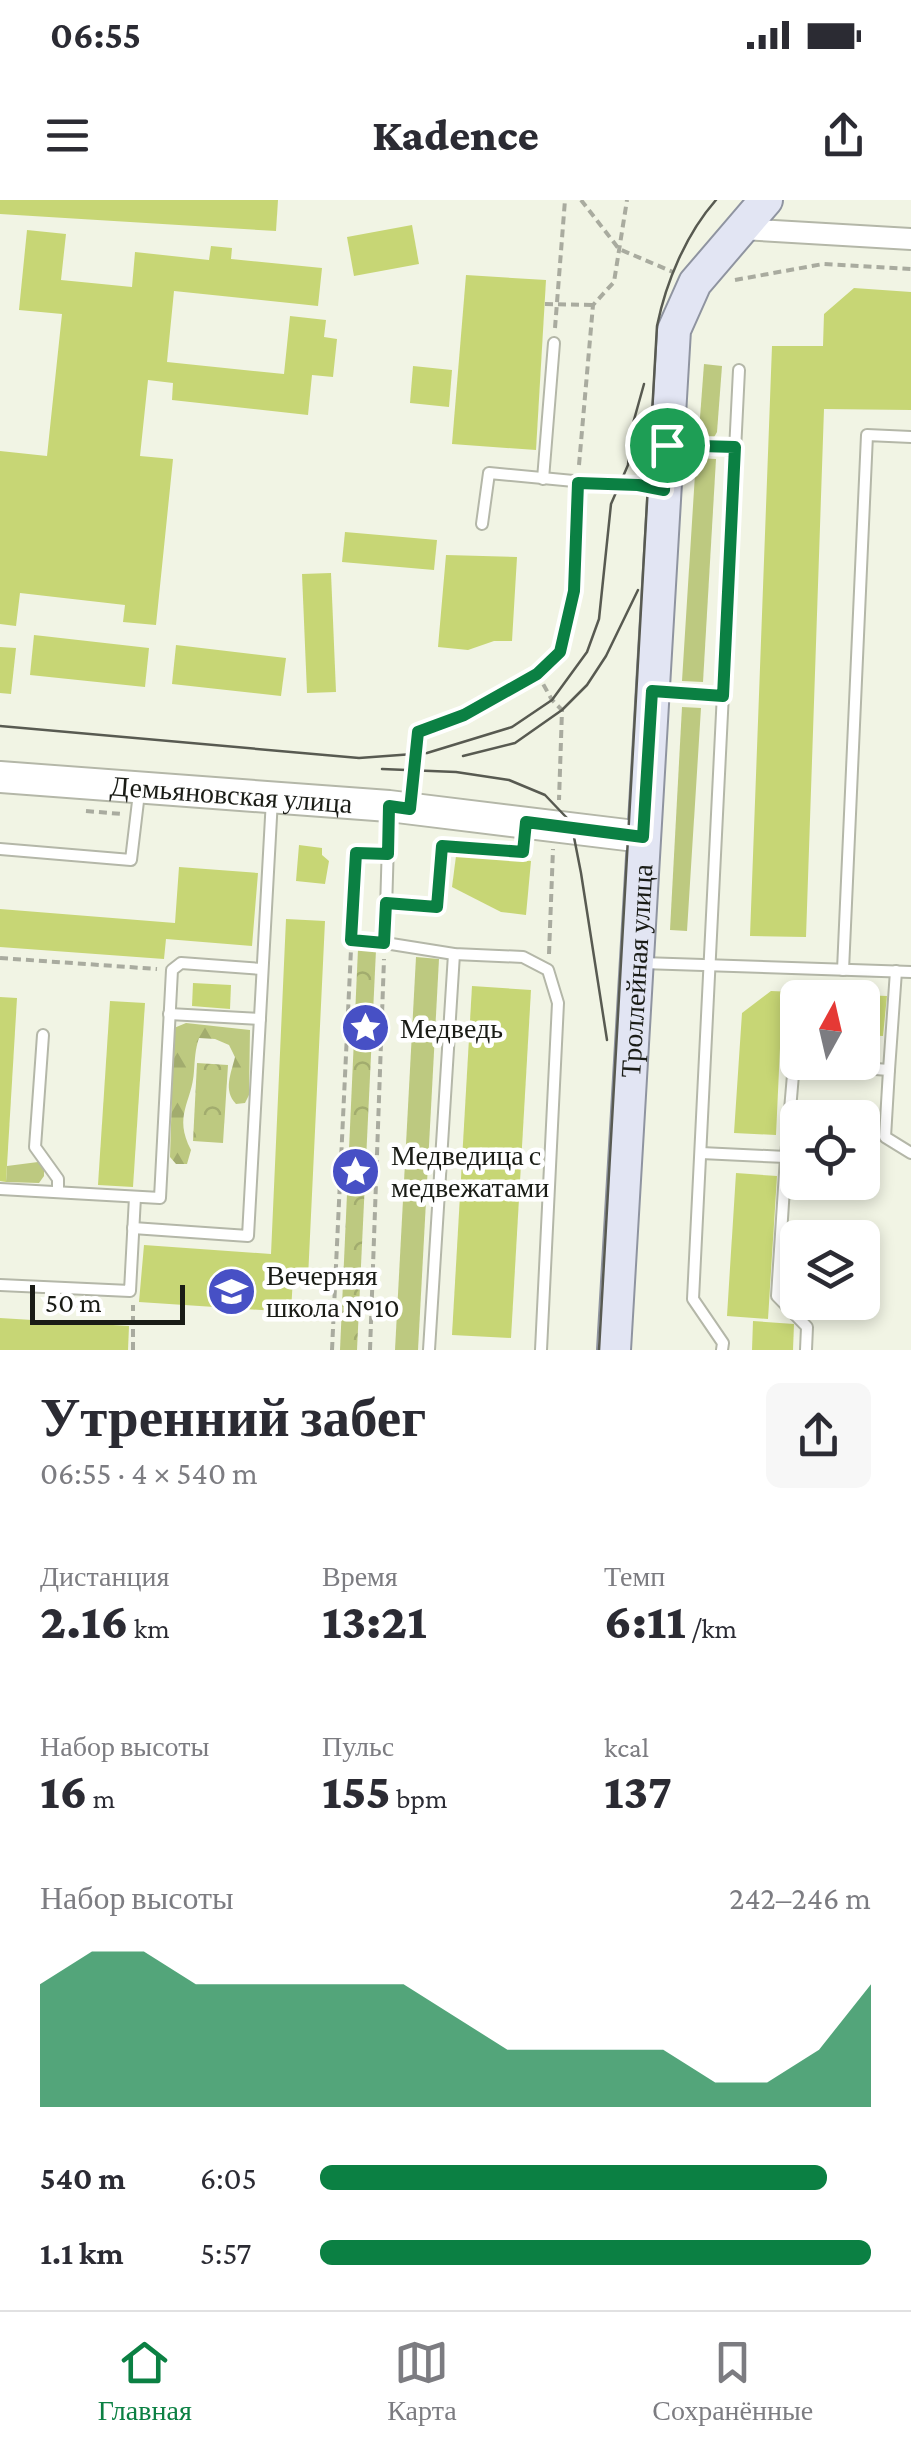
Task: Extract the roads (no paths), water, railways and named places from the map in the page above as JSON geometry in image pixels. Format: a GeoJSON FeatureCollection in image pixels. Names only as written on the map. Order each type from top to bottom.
{"type":"FeatureCollection","features":[{"type":"Feature","properties":{"kind":"main road","name":"Троллейная улица"},"geometry":{"type":"LineString","coordinates":[[614,1350],[674,330],[695,282],[766,200]]}},
{"type":"Feature","properties":{"kind":"street"},"geometry":{"type":"LineString","coordinates":[[741,229],[911,239]]}},
{"type":"Feature","properties":{"kind":"street","name":"Демьяновская улица"},"geometry":{"type":"LineString","coordinates":[[0,777],[400,808],[643,837]]}},
{"type":"Feature","properties":{"kind":"lane"},"geometry":{"type":"LineString","coordinates":[[542,480],[554,342]]}},
{"type":"Feature","properties":{"kind":"lane"},"geometry":{"type":"LineString","coordinates":[[722,1350],[723,1344],[693,1299],[739,370]]}},
{"type":"Feature","properties":{"kind":"lane"},"geometry":{"type":"LineString","coordinates":[[843,970],[867,435],[911,437]]}},
{"type":"Feature","properties":{"kind":"lane"},"geometry":{"type":"LineString","coordinates":[[667,445],[735,447]]}},
{"type":"Feature","properties":{"kind":"lane"},"geometry":{"type":"LineString","coordinates":[[482,524],[489,473],[664,490]]}},
{"type":"Feature","properties":{"kind":"lane"},"geometry":{"type":"LineString","coordinates":[[652,691],[723,696]]}},
{"type":"Feature","properties":{"kind":"lane"},"geometry":{"type":"LineString","coordinates":[[0,849],[131,860],[140,788]]}},
{"type":"Feature","properties":{"kind":"lane"},"geometry":{"type":"LineString","coordinates":[[133,1228],[248,1236],[272,798]]}},
{"type":"Feature","properties":{"kind":"lane"},"geometry":{"type":"LineString","coordinates":[[400,808],[388,854],[384,943],[454,954],[523,956],[548,970],[558,1003],[542,1350]]}},
{"type":"Feature","properties":{"kind":"lane"},"geometry":{"type":"LineString","coordinates":[[386,903],[437,907],[442,846],[523,852],[526,822]]}},
{"type":"Feature","properties":{"kind":"lane"},"geometry":{"type":"LineString","coordinates":[[356,853],[388,854]]}},
{"type":"Feature","properties":{"kind":"lane"},"geometry":{"type":"LineString","coordinates":[[429,1350],[454,954]]}},
{"type":"Feature","properties":{"kind":"lane"},"geometry":{"type":"LineString","coordinates":[[0,1189],[160,1198],[172,970],[182,962],[262,969]]}},
{"type":"Feature","properties":{"kind":"lane"},"geometry":{"type":"LineString","coordinates":[[636,963],[911,972]]}},
{"type":"Feature","properties":{"kind":"lane"},"geometry":{"type":"LineString","coordinates":[[896,971],[885,1137],[911,1153]]}},
{"type":"Feature","properties":{"kind":"lane"},"geometry":{"type":"LineString","coordinates":[[169,1014],[260,1019]]}},
{"type":"Feature","properties":{"kind":"lane"},"geometry":{"type":"LineString","coordinates":[[43,1035],[35,1146],[58,1179],[58,1192]]}},
{"type":"Feature","properties":{"kind":"lane"},"geometry":{"type":"LineString","coordinates":[[791,1100],[794,1064],[889,1070]]}},
{"type":"Feature","properties":{"kind":"lane"},"geometry":{"type":"LineString","coordinates":[[700,1153],[780,1156]]}},
{"type":"Feature","properties":{"kind":"lane"},"geometry":{"type":"LineString","coordinates":[[0,1285],[130,1291],[134,1197]]}},
{"type":"Feature","properties":{"kind":"lane"},"geometry":{"type":"LineString","coordinates":[[783,1200],[778,1296],[807,1327],[806,1350]]}},
{"type":"Feature","properties":{"kind":"tram line"},"geometry":{"type":"LineString","coordinates":[[599,1350],[657,326],[679,259],[716,200]]}},
{"type":"Feature","properties":{"kind":"tram line"},"geometry":{"type":"LineString","coordinates":[[0,726],[359,758],[427,753],[512,727],[552,700],[587,652],[599,619],[611,504],[628,465],[632,427],[644,384]]}},
{"type":"Feature","properties":{"kind":"tram line"},"geometry":{"type":"LineString","coordinates":[[463,756],[515,743],[562,710],[587,685],[606,656],[638,590]]}},
{"type":"Feature","properties":{"kind":"tram line"},"geometry":{"type":"LineString","coordinates":[[382,769],[456,772],[509,780],[545,795],[566,817],[572,827],[581,873],[607,1040]]}},
{"type":"Feature","properties":{"kind":"place","name":"Медведь"},"geometry":{"type":"Point","coordinates":[365,1028]}},
{"type":"Feature","properties":{"kind":"place","name":"Медведица с медвежатами"},"geometry":{"type":"Point","coordinates":[356,1171]}},
{"type":"Feature","properties":{"kind":"place","name":"Вечерняя школа №10"},"geometry":{"type":"Point","coordinates":[231,1291]}}]}
